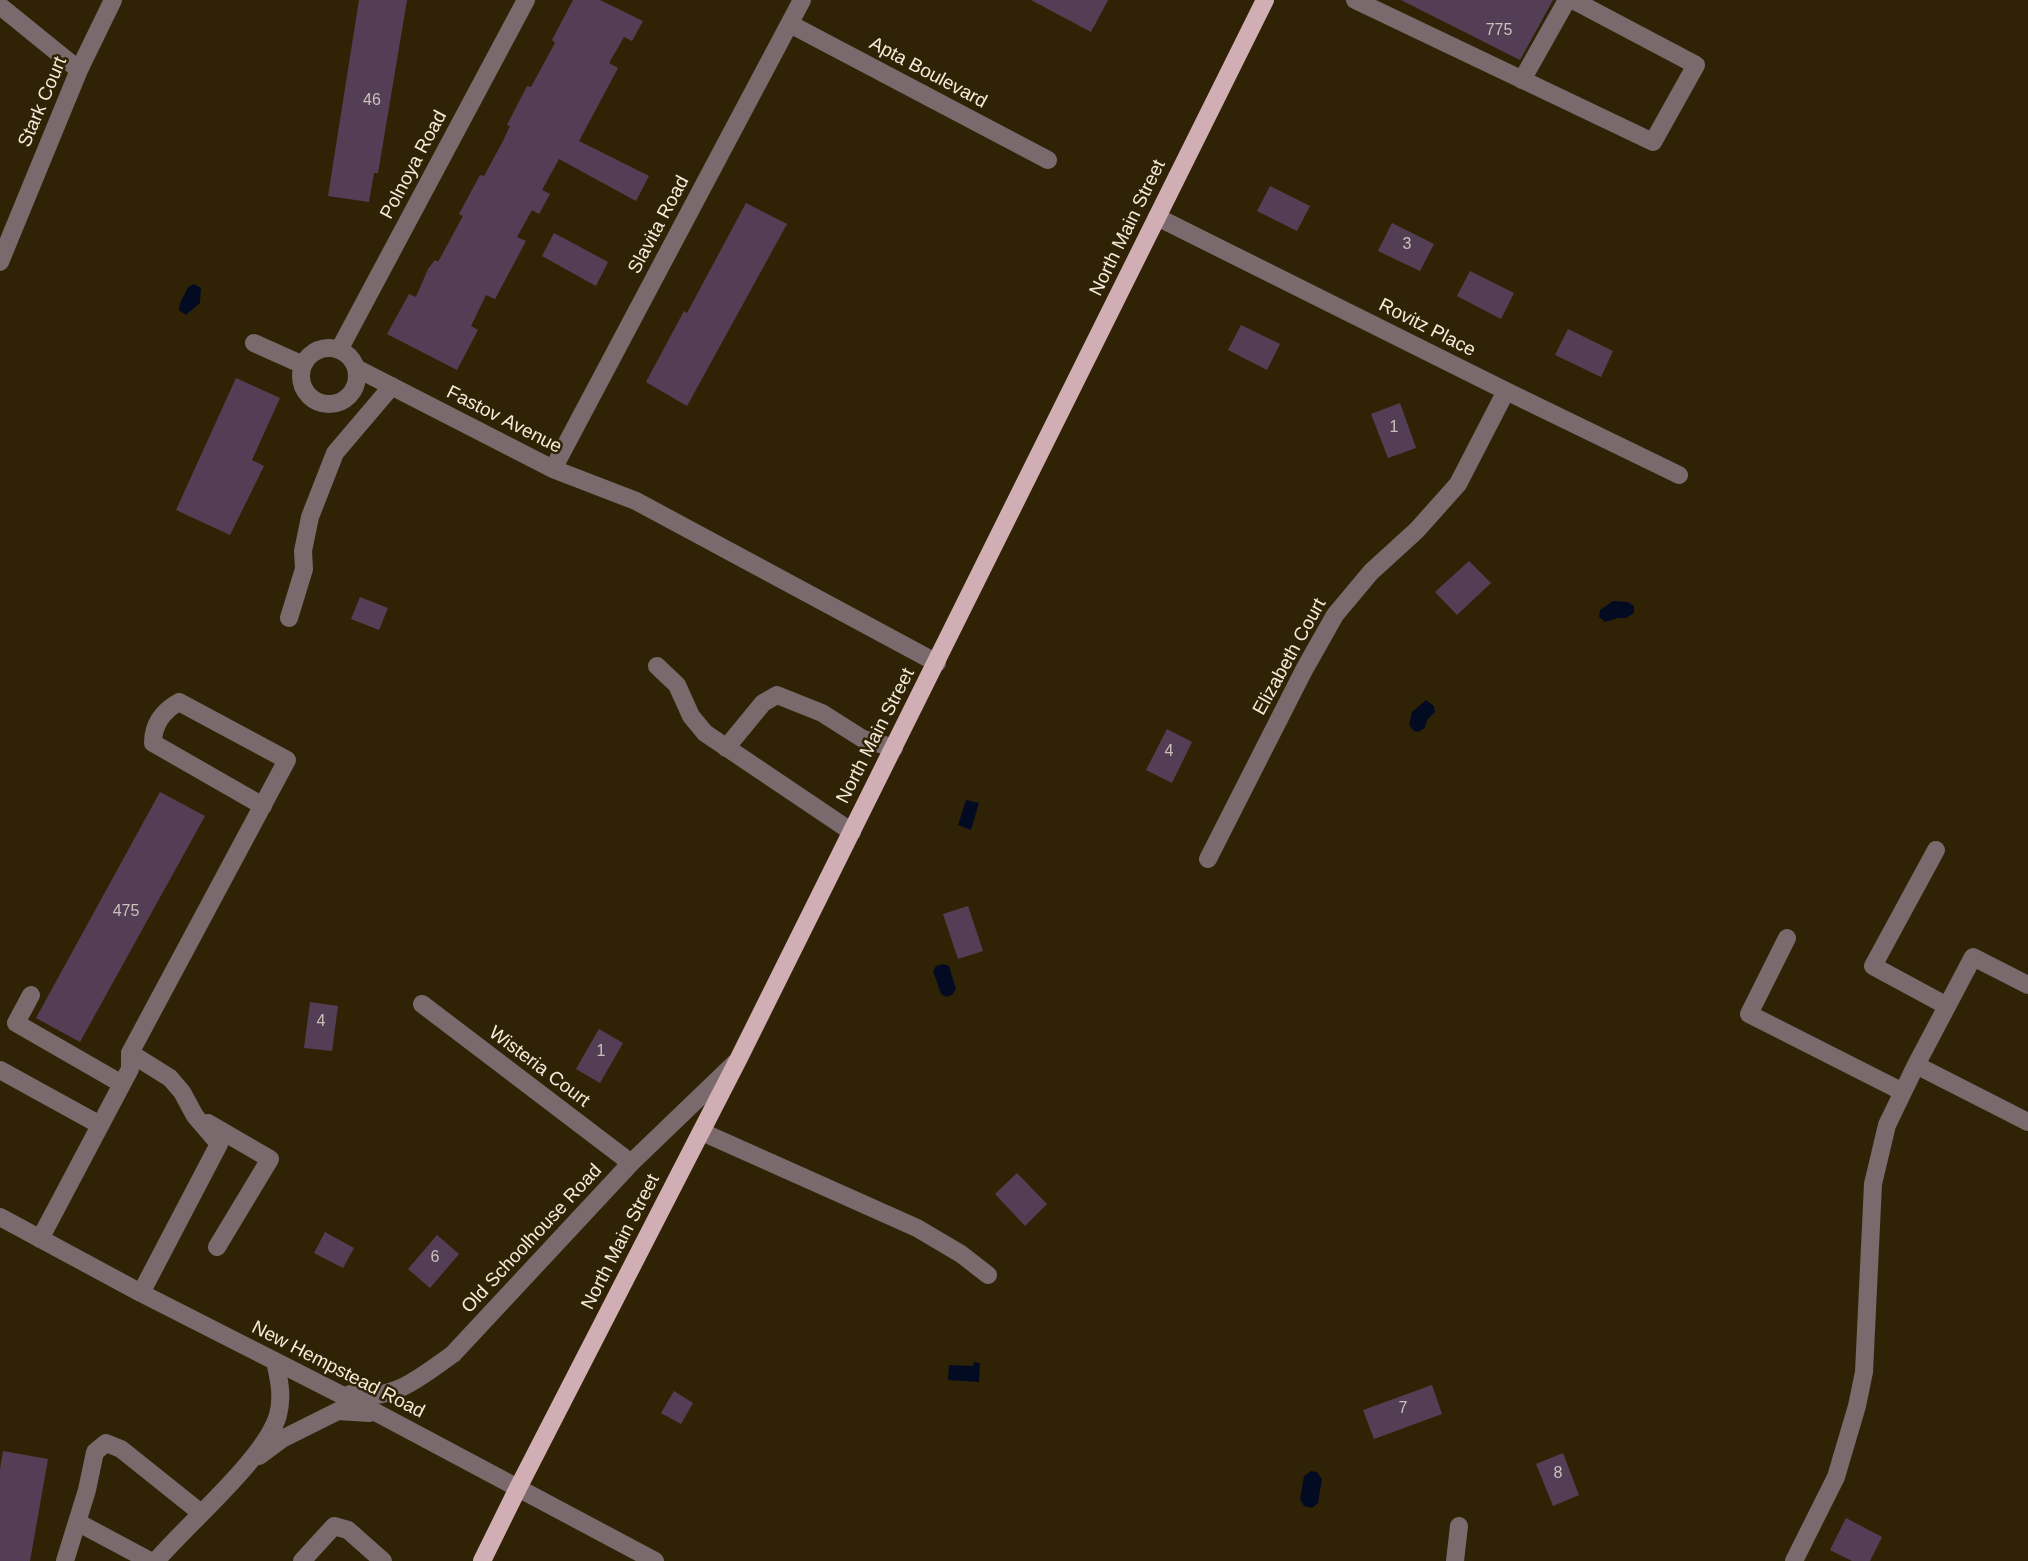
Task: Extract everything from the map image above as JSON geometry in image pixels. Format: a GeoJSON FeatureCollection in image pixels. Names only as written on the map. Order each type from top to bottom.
{"type":"FeatureCollection","features":[{"type":"Feature","properties":{"kind":"main road","name":"North Main Street"},"geometry":{"type":"LineString","coordinates":[[482,1561],[702,1132],[1265,0]]}},
{"type":"Feature","properties":{"kind":"street","name":"Stark Court"},"geometry":{"type":"LineString","coordinates":[[0,262],[79,70],[113,0]]}},
{"type":"Feature","properties":{"kind":"street","name":"Polnoya Road"},"geometry":{"type":"LineString","coordinates":[[339,350],[526,0]]}},
{"type":"Feature","properties":{"kind":"street","name":"Slavita Road"},"geometry":{"type":"LineString","coordinates":[[553,469],[803,0]]}},
{"type":"Feature","properties":{"kind":"street"},"geometry":{"type":"LineString","coordinates":[[1354,0],[1653,142],[1696,65],[1573,0]]}},
{"type":"Feature","properties":{"kind":"street"},"geometry":{"type":"LineString","coordinates":[[1522,80],[1567,0]]}},
{"type":"Feature","properties":{"kind":"street"},"geometry":{"type":"LineString","coordinates":[[0,6],[79,70]]}},
{"type":"Feature","properties":{"kind":"street","name":"Apta Boulevard"},"geometry":{"type":"LineString","coordinates":[[790,24],[1048,159]]}},
{"type":"Feature","properties":{"kind":"street","name":"Rovitz Place"},"geometry":{"type":"LineString","coordinates":[[1157,217],[1679,475]]}},
{"type":"Feature","properties":{"kind":"street"},"geometry":{"type":"LineString","coordinates":[[254,342],[303,365]]}},
{"type":"Feature","properties":{"kind":"street"},"geometry":{"type":"LineString","coordinates":[[331,348],[339,350],[347,355],[356,368],[354,388],[348,397],[331,404],[321,404],[305,392],[301,383],[303,365],[314,352],[331,348]]}},
{"type":"Feature","properties":{"kind":"street","name":"Fastov Avenue"},"geometry":{"type":"LineString","coordinates":[[356,368],[553,469],[636,501],[937,663]]}},
{"type":"Feature","properties":{"kind":"street"},"geometry":{"type":"LineString","coordinates":[[289,618],[304,569],[303,551],[310,517],[335,453],[392,386]]}},
{"type":"Feature","properties":{"kind":"street","name":"Elizabeth Court"},"geometry":{"type":"LineString","coordinates":[[1208,859],[1304,670],[1335,615],[1371,572],[1417,530],[1458,484],[1506,391]]}},
{"type":"Feature","properties":{"kind":"street"},"geometry":{"type":"LineString","coordinates":[[657,666],[677,685],[691,716],[705,733],[852,832]]}},
{"type":"Feature","properties":{"kind":"street"},"geometry":{"type":"LineString","coordinates":[[726,747],[763,703],[777,695],[822,713],[863,738],[894,748]]}},
{"type":"Feature","properties":{"kind":"street"},"geometry":{"type":"LineString","coordinates":[[40,1239],[130,1069],[130,1053],[288,760],[179,702],[165,710],[153,733],[153,743],[263,806]]}},
{"type":"Feature","properties":{"kind":"street"},"geometry":{"type":"LineString","coordinates":[[1936,850],[1873,966],[1947,1006]]}},
{"type":"Feature","properties":{"kind":"street"},"geometry":{"type":"LineString","coordinates":[[1787,938],[1749,1014],[1903,1092]]}},
{"type":"Feature","properties":{"kind":"street"},"geometry":{"type":"LineString","coordinates":[[1794,1561],[1836,1477],[1857,1406],[1864,1372],[1873,1184],[1887,1125],[1973,957],[2028,985]]}},
{"type":"Feature","properties":{"kind":"street"},"geometry":{"type":"LineString","coordinates":[[31,995],[16,1023],[122,1084]]}},
{"type":"Feature","properties":{"kind":"street","name":"Wisteria Court"},"geometry":{"type":"LineString","coordinates":[[422,1004],[631,1163]]}},
{"type":"Feature","properties":{"kind":"street"},"geometry":{"type":"LineString","coordinates":[[130,1053],[170,1078],[182,1092],[195,1116],[219,1143],[141,1293]]}},
{"type":"Feature","properties":{"kind":"street","name":"Old Schoolhouse Road"},"geometry":{"type":"LineString","coordinates":[[333,1391],[364,1397],[387,1395],[453,1354],[631,1163],[738,1060]]}},
{"type":"Feature","properties":{"kind":"street"},"geometry":{"type":"LineString","coordinates":[[1916,1065],[2028,1122]]}},
{"type":"Feature","properties":{"kind":"street"},"geometry":{"type":"LineString","coordinates":[[0,1070],[100,1125]]}},
{"type":"Feature","properties":{"kind":"street"},"geometry":{"type":"LineString","coordinates":[[195,1116],[270,1158],[217,1247]]}},
{"type":"Feature","properties":{"kind":"street"},"geometry":{"type":"LineString","coordinates":[[702,1132],[917,1228],[961,1254],[988,1276]]}},
{"type":"Feature","properties":{"kind":"street","name":"New Hempstead Road"},"geometry":{"type":"LineString","coordinates":[[0,1217],[141,1293],[380,1414],[655,1561]]}},
{"type":"Feature","properties":{"kind":"street"},"geometry":{"type":"LineString","coordinates":[[156,1561],[247,1464],[267,1438],[278,1415],[281,1385],[275,1361]]}},
{"type":"Feature","properties":{"kind":"street"},"geometry":{"type":"LineString","coordinates":[[247,1464],[282,1439],[338,1411],[380,1414]]}},
{"type":"Feature","properties":{"kind":"street"},"geometry":{"type":"LineString","coordinates":[[65,1561],[94,1452],[106,1443],[121,1449],[201,1513]]}},
{"type":"Feature","properties":{"kind":"street"},"geometry":{"type":"LineString","coordinates":[[77,1522],[150,1561]]}},
{"type":"Feature","properties":{"kind":"street"},"geometry":{"type":"LineString","coordinates":[[302,1561],[334,1526],[348,1530],[383,1561]]}},
{"type":"Feature","properties":{"kind":"street"},"geometry":{"type":"LineString","coordinates":[[1455,1561],[1459,1526]]}},
{"type":"Feature","properties":{"kind":"water"},"geometry":{"type":"Polygon","coordinates":[[[194,284],[201,288],[200,303],[186,315],[179,310],[180,304],[188,287],[194,284]]]}},
{"type":"Feature","properties":{"kind":"water"},"geometry":{"type":"Polygon","coordinates":[[[1613,601],[1628,602],[1634,606],[1634,613],[1626,618],[1605,622],[1599,617],[1600,610],[1613,601]]]}},
{"type":"Feature","properties":{"kind":"water"},"geometry":{"type":"Polygon","coordinates":[[[1426,700],[1434,706],[1435,712],[1427,720],[1425,728],[1414,731],[1409,725],[1412,712],[1426,700]]]}},
{"type":"Feature","properties":{"kind":"water"},"geometry":{"type":"Polygon","coordinates":[[[966,800],[979,803],[971,830],[958,825],[966,800]]]}},
{"type":"Feature","properties":{"kind":"water"},"geometry":{"type":"Polygon","coordinates":[[[936,966],[949,966],[956,989],[952,995],[946,997],[941,994],[933,971],[936,966]]]}},
{"type":"Feature","properties":{"kind":"water"},"geometry":{"type":"Polygon","coordinates":[[[974,1362],[980,1363],[979,1382],[948,1380],[949,1365],[973,1366],[974,1362]]]}},
{"type":"Feature","properties":{"kind":"water"},"geometry":{"type":"Polygon","coordinates":[[[1311,1471],[1317,1472],[1322,1479],[1318,1503],[1312,1508],[1304,1506],[1300,1499],[1304,1476],[1311,1471]]]}},
{"type":"Feature","properties":{"kind":"building"},"geometry":{"type":"Polygon","coordinates":[[[359,0],[407,0],[378,173],[374,173],[369,202],[328,196],[359,0]]]}},
{"type":"Feature","properties":{"kind":"building"},"geometry":{"type":"Polygon","coordinates":[[[573,0],[600,0],[643,21],[632,41],[624,37],[609,63],[618,68],[579,141],[649,176],[636,201],[559,159],[542,190],[550,194],[539,214],[532,210],[517,237],[526,241],[495,299],[486,295],[471,326],[478,330],[457,370],[387,334],[409,294],[416,297],[428,269],[435,260],[438,262],[463,216],[459,214],[480,175],[484,176],[503,141],[510,126],[507,125],[527,86],[531,87],[555,43],[552,40],[573,0]]]}},
{"type":"Feature","properties":{"kind":"building"},"geometry":{"type":"Polygon","coordinates":[[[1031,0],[1108,0],[1091,32],[1031,0]]]}},
{"type":"Feature","properties":{"kind":"building"},"geometry":{"type":"Polygon","coordinates":[[[1401,0],[1553,0],[1520,60],[1401,0]]]}},
{"type":"Feature","properties":{"kind":"building"},"geometry":{"type":"Polygon","coordinates":[[[1270,186],[1310,206],[1297,231],[1257,211],[1270,186]]]}},
{"type":"Feature","properties":{"kind":"building"},"geometry":{"type":"Polygon","coordinates":[[[746,203],[787,224],[687,406],[646,382],[684,311],[687,313],[746,203]]]}},
{"type":"Feature","properties":{"kind":"building"},"geometry":{"type":"Polygon","coordinates":[[[1392,223],[1434,244],[1420,271],[1378,251],[1392,223]]]}},
{"type":"Feature","properties":{"kind":"building"},"geometry":{"type":"Polygon","coordinates":[[[554,233],[608,262],[596,286],[542,256],[554,233]]]}},
{"type":"Feature","properties":{"kind":"building"},"geometry":{"type":"Polygon","coordinates":[[[1470,271],[1514,293],[1501,319],[1457,296],[1470,271]]]}},
{"type":"Feature","properties":{"kind":"building"},"geometry":{"type":"Polygon","coordinates":[[[1241,325],[1280,344],[1267,370],[1228,350],[1241,325]]]}},
{"type":"Feature","properties":{"kind":"building"},"geometry":{"type":"Polygon","coordinates":[[[1568,329],[1613,351],[1601,377],[1555,355],[1568,329]]]}},
{"type":"Feature","properties":{"kind":"building"},"geometry":{"type":"Polygon","coordinates":[[[236,378],[280,398],[252,460],[264,466],[230,535],[176,510],[236,378]]]}},
{"type":"Feature","properties":{"kind":"building"},"geometry":{"type":"Polygon","coordinates":[[[1400,403],[1416,448],[1388,458],[1371,414],[1400,403]]]}},
{"type":"Feature","properties":{"kind":"building"},"geometry":{"type":"Polygon","coordinates":[[[1469,561],[1491,583],[1457,615],[1435,592],[1469,561]]]}},
{"type":"Feature","properties":{"kind":"building"},"geometry":{"type":"Polygon","coordinates":[[[360,597],[388,608],[379,630],[351,619],[360,597]]]}},
{"type":"Feature","properties":{"kind":"building"},"geometry":{"type":"Polygon","coordinates":[[[1167,729],[1192,742],[1172,783],[1146,770],[1167,729]]]}},
{"type":"Feature","properties":{"kind":"building"},"geometry":{"type":"Polygon","coordinates":[[[160,792],[205,816],[80,1042],[36,1018],[160,792]]]}},
{"type":"Feature","properties":{"kind":"building"},"geometry":{"type":"Polygon","coordinates":[[[968,906],[983,951],[958,959],[943,914],[968,906]]]}},
{"type":"Feature","properties":{"kind":"building"},"geometry":{"type":"Polygon","coordinates":[[[310,1002],[338,1006],[332,1051],[304,1048],[310,1002]]]}},
{"type":"Feature","properties":{"kind":"building"},"geometry":{"type":"Polygon","coordinates":[[[599,1029],[623,1043],[600,1083],[576,1069],[599,1029]]]}},
{"type":"Feature","properties":{"kind":"building"},"geometry":{"type":"Polygon","coordinates":[[[1017,1173],[1047,1204],[1025,1226],[995,1194],[1017,1173]]]}},
{"type":"Feature","properties":{"kind":"building"},"geometry":{"type":"Polygon","coordinates":[[[325,1232],[354,1248],[343,1268],[314,1253],[325,1232]]]}},
{"type":"Feature","properties":{"kind":"building"},"geometry":{"type":"Polygon","coordinates":[[[437,1235],[459,1254],[430,1288],[408,1269],[437,1235]]]}},
{"type":"Feature","properties":{"kind":"building"},"geometry":{"type":"Polygon","coordinates":[[[1432,1385],[1442,1414],[1374,1439],[1363,1410],[1432,1385]]]}},
{"type":"Feature","properties":{"kind":"building"},"geometry":{"type":"Polygon","coordinates":[[[674,1391],[693,1403],[681,1424],[661,1413],[674,1391]]]}},
{"type":"Feature","properties":{"kind":"building"},"geometry":{"type":"Polygon","coordinates":[[[3,1451],[48,1459],[30,1561],[0,1561],[0,1469],[3,1451]]]}},
{"type":"Feature","properties":{"kind":"building"},"geometry":{"type":"Polygon","coordinates":[[[1563,1453],[1579,1495],[1553,1506],[1536,1464],[1563,1453]]]}},
{"type":"Feature","properties":{"kind":"building"},"geometry":{"type":"Polygon","coordinates":[[[1846,1518],[1882,1537],[1870,1561],[1852,1561],[1830,1550],[1846,1518]]]}}]}
